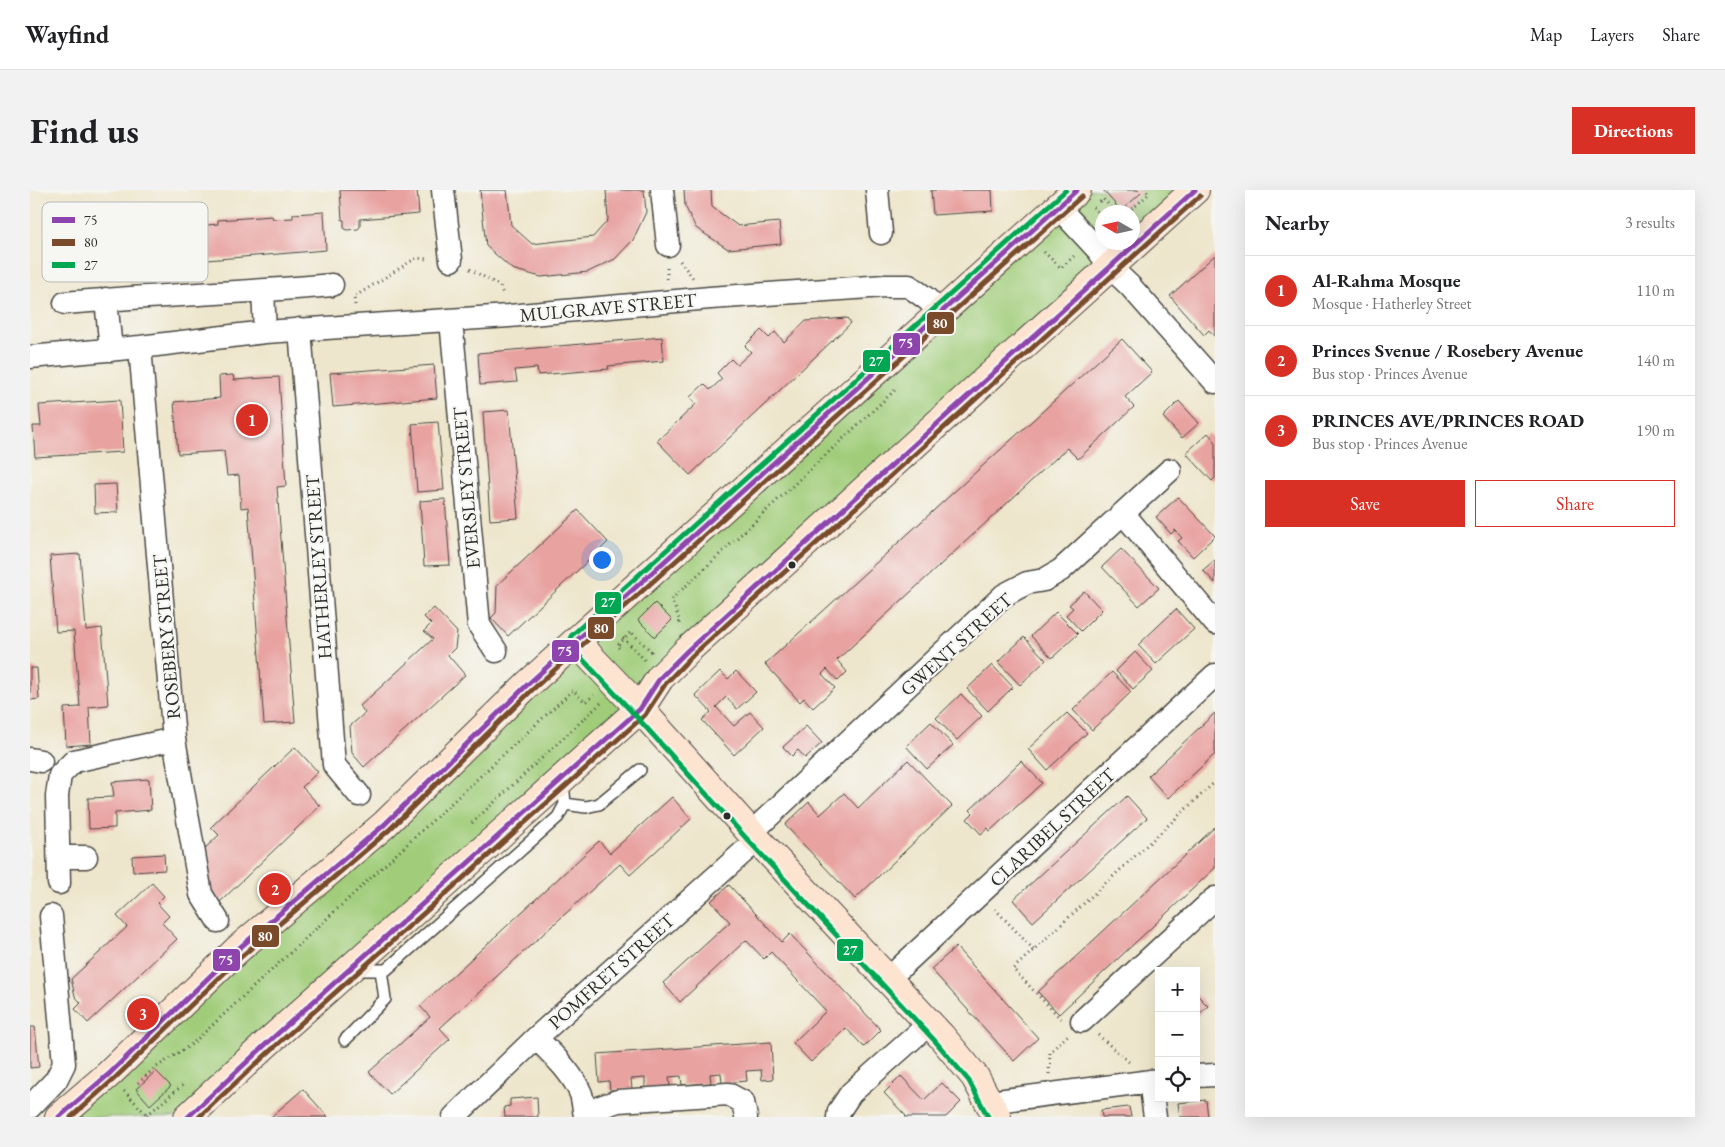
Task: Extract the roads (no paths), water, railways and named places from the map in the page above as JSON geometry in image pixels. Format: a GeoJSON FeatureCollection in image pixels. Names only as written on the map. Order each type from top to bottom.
{"type":"FeatureCollection","features":[{"type":"Feature","properties":{"kind":"main road"},"geometry":{"type":"LineString","coordinates":[[188,1117],[349,970],[564,791],[640,709],[660,678],[702,637],[1195,190]]}},
{"type":"Feature","properties":{"kind":"main road"},"geometry":{"type":"LineString","coordinates":[[59,1117],[109,1074],[237,950],[384,825],[526,686],[941,314],[1074,203]]}},
{"type":"Feature","properties":{"kind":"main road"},"geometry":{"type":"LineString","coordinates":[[576,642],[640,709],[754,837],[930,1023],[975,1077],[993,1110]]}},
{"type":"Feature","properties":{"kind":"street"},"geometry":{"type":"LineString","coordinates":[[443,190],[451,260]]}},
{"type":"Feature","properties":{"kind":"street"},"geometry":{"type":"LineString","coordinates":[[662,190],[668,245]]}},
{"type":"Feature","properties":{"kind":"street"},"geometry":{"type":"LineString","coordinates":[[877,190],[881,233]]}},
{"type":"Feature","properties":{"kind":"street"},"geometry":{"type":"LineString","coordinates":[[1074,203],[1090,242],[1111,268],[1130,286],[1215,382]]}},
{"type":"Feature","properties":{"kind":"street"},"geometry":{"type":"LineString","coordinates":[[65,303],[332,285]]}},
{"type":"Feature","properties":{"kind":"street","name":"MULGRAVE STREET"},"geometry":{"type":"LineString","coordinates":[[30,357],[300,329],[509,316],[710,298],[885,286],[909,286],[927,299],[941,314]]}},
{"type":"Feature","properties":{"kind":"street"},"geometry":{"type":"LineString","coordinates":[[263,291],[265,332]]}},
{"type":"Feature","properties":{"kind":"street"},"geometry":{"type":"LineString","coordinates":[[106,299],[111,350]]}},
{"type":"Feature","properties":{"kind":"street","name":"EVERSLEY STREET"},"geometry":{"type":"LineString","coordinates":[[451,320],[479,625],[496,651]]}},
{"type":"Feature","properties":{"kind":"street","name":"HATHERLEY STREET"},"geometry":{"type":"LineString","coordinates":[[300,329],[334,765],[359,795]]}},
{"type":"Feature","properties":{"kind":"street","name":"ROSEBERY STREET"},"geometry":{"type":"LineString","coordinates":[[140,347],[174,739],[201,894],[218,921]]}},
{"type":"Feature","properties":{"kind":"street","name":"GWENT STREET"},"geometry":{"type":"LineString","coordinates":[[754,837],[1004,595],[1027,583],[1044,580],[1062,570],[1170,470]]}},
{"type":"Feature","properties":{"kind":"street"},"geometry":{"type":"LineString","coordinates":[[1123,513],[1215,623]]}},
{"type":"Feature","properties":{"kind":"street","name":"CLARIBEL STREET"},"geometry":{"type":"LineString","coordinates":[[888,979],[1215,675]]}},
{"type":"Feature","properties":{"kind":"street"},"geometry":{"type":"LineString","coordinates":[[60,883],[57,796],[60,775],[74,761],[174,739]]}},
{"type":"Feature","properties":{"kind":"street","name":"POMFRET STREET"},"geometry":{"type":"LineString","coordinates":[[586,1117],[581,1095],[572,1079],[554,1056],[536,1038],[754,837]]}},
{"type":"Feature","properties":{"kind":"street"},"geometry":{"type":"LineString","coordinates":[[59,857],[86,857]]}},
{"type":"Feature","properties":{"kind":"street"},"geometry":{"type":"LineString","coordinates":[[1077,1026],[1215,898]]}},
{"type":"Feature","properties":{"kind":"street"},"geometry":{"type":"LineString","coordinates":[[38,1117],[30,1108],[56,1080],[64,1064],[51,916]]}},
{"type":"Feature","properties":{"kind":"street"},"geometry":{"type":"LineString","coordinates":[[838,1117],[839,1111],[851,1093],[930,1023]]}},
{"type":"Feature","properties":{"kind":"street"},"geometry":{"type":"LineString","coordinates":[[454,1117],[536,1038]]}},
{"type":"Feature","properties":{"kind":"street"},"geometry":{"type":"LineString","coordinates":[[1200,1076],[1215,1075]]}},
{"type":"Feature","properties":{"kind":"street"},"geometry":{"type":"LineString","coordinates":[[993,1110],[1048,1094],[1154,1081],[1155,1117]]}},
{"type":"Feature","properties":{"kind":"street"},"geometry":{"type":"LineString","coordinates":[[586,1117],[600,1107],[618,1101],[728,1094],[743,1102],[746,1117]]}},
{"type":"Feature","properties":{"kind":"lane"},"geometry":{"type":"LineString","coordinates":[[349,970],[386,970],[558,817],[564,791],[586,807],[599,804],[640,770]]}},
{"type":"Feature","properties":{"kind":"lane"},"geometry":{"type":"LineString","coordinates":[[345,1040],[386,999],[382,970]]}},
{"type":"Feature","properties":{"kind":"place","name":"Al-Rahma Mosque"},"geometry":{"type":"Point","coordinates":[252,420]}},
{"type":"Feature","properties":{"kind":"place","name":"Princes Svenue / Rosebery Avenue"},"geometry":{"type":"Point","coordinates":[275,889]}},
{"type":"Feature","properties":{"kind":"place","name":"PRINCES AVE/PRINCES ROAD"},"geometry":{"type":"Point","coordinates":[143,1014]}}]}
